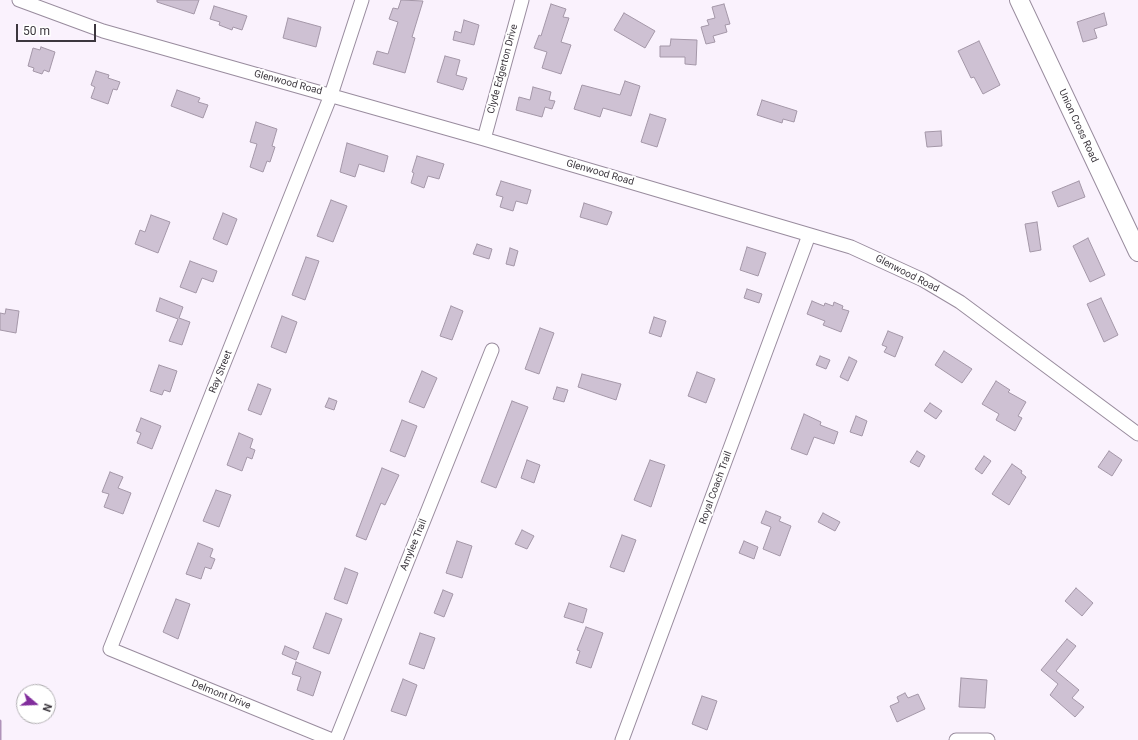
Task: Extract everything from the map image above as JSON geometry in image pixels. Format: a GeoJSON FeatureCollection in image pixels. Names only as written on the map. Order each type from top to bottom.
{"type":"FeatureCollection","features":[{"type":"Feature","properties":{"kind":"main road","name":"Union Cross Road"},"geometry":{"type":"LineString","coordinates":[[1019,0],[1137,245]]}},
{"type":"Feature","properties":{"kind":"street","name":"Glenwood Road"},"geometry":{"type":"LineString","coordinates":[[19,0],[103,30],[484,139],[851,247],[889,263],[923,280],[954,299],[1138,434]]}},
{"type":"Feature","properties":{"kind":"street","name":"Ray Street"},"geometry":{"type":"LineString","coordinates":[[110,649],[331,95],[351,40],[362,0]]}},
{"type":"Feature","properties":{"kind":"street","name":"Clyde Edgerton Drive"},"geometry":{"type":"LineString","coordinates":[[484,139],[522,0]]}},
{"type":"Feature","properties":{"kind":"street","name":"Royal Coach Trail"},"geometry":{"type":"LineString","coordinates":[[622,740],[809,235]]}},
{"type":"Feature","properties":{"kind":"street","name":"Amylee Trail"},"geometry":{"type":"LineString","coordinates":[[336,740],[492,350]]}},
{"type":"Feature","properties":{"kind":"street","name":"Delmont Drive"},"geometry":{"type":"LineString","coordinates":[[110,649],[332,740]]}},
{"type":"Feature","properties":{"kind":"street"},"geometry":{"type":"LineString","coordinates":[[956,740],[988,740]]}},
{"type":"Feature","properties":{"kind":"building"},"geometry":{"type":"Polygon","coordinates":[[[157,0],[199,0],[194,14],[157,2],[157,0]]]}},
{"type":"Feature","properties":{"kind":"building"},"geometry":{"type":"Polygon","coordinates":[[[401,0],[423,1],[412,37],[415,38],[405,73],[373,64],[377,51],[388,54],[398,22],[389,19],[393,8],[398,9],[401,0]]]}},
{"type":"Feature","properties":{"kind":"building"},"geometry":{"type":"Polygon","coordinates":[[[551,4],[566,9],[563,17],[569,18],[561,42],[571,45],[561,74],[542,68],[547,52],[534,48],[539,35],[541,36],[551,4]]]}},
{"type":"Feature","properties":{"kind":"building"},"geometry":{"type":"Polygon","coordinates":[[[724,4],[730,24],[725,25],[727,32],[713,36],[715,42],[706,44],[701,27],[709,25],[707,20],[715,18],[712,7],[724,4]]]}},
{"type":"Feature","properties":{"kind":"building"},"geometry":{"type":"Polygon","coordinates":[[[214,6],[247,16],[242,30],[233,27],[232,30],[219,25],[220,22],[210,19],[214,6]]]}},
{"type":"Feature","properties":{"kind":"building"},"geometry":{"type":"Polygon","coordinates":[[[624,13],[655,31],[645,48],[614,30],[624,13]]]}},
{"type":"Feature","properties":{"kind":"building"},"geometry":{"type":"Polygon","coordinates":[[[1104,13],[1107,25],[1094,29],[1097,38],[1083,42],[1077,22],[1104,13]]]}},
{"type":"Feature","properties":{"kind":"building"},"geometry":{"type":"Polygon","coordinates":[[[288,18],[321,27],[316,47],[283,38],[288,18]]]}},
{"type":"Feature","properties":{"kind":"building"},"geometry":{"type":"Polygon","coordinates":[[[464,20],[479,25],[474,45],[453,40],[455,31],[461,33],[464,20]]]}},
{"type":"Feature","properties":{"kind":"building"},"geometry":{"type":"Polygon","coordinates":[[[671,39],[697,40],[696,65],[685,64],[685,57],[660,57],[660,46],[670,46],[671,39]]]}},
{"type":"Feature","properties":{"kind":"building"},"geometry":{"type":"Polygon","coordinates":[[[979,41],[1000,85],[983,94],[974,77],[971,78],[958,51],[979,41]]]}},
{"type":"Feature","properties":{"kind":"building"},"geometry":{"type":"Polygon","coordinates":[[[41,47],[55,52],[49,72],[44,70],[42,74],[33,71],[34,68],[28,66],[33,48],[40,50],[41,47]]]}},
{"type":"Feature","properties":{"kind":"building"},"geometry":{"type":"Polygon","coordinates":[[[445,56],[460,60],[456,75],[467,78],[463,90],[437,82],[445,56]]]}},
{"type":"Feature","properties":{"kind":"building"},"geometry":{"type":"Polygon","coordinates":[[[96,71],[109,75],[108,78],[120,82],[117,90],[113,89],[108,104],[91,98],[95,87],[91,85],[96,71]]]}},
{"type":"Feature","properties":{"kind":"building"},"geometry":{"type":"Polygon","coordinates":[[[625,81],[640,86],[631,116],[603,108],[600,117],[574,109],[582,85],[620,95],[625,81]]]}},
{"type":"Feature","properties":{"kind":"building"},"geometry":{"type":"Polygon","coordinates":[[[533,87],[551,92],[549,100],[555,101],[552,109],[545,107],[542,117],[516,110],[519,97],[530,100],[533,87]]]}},
{"type":"Feature","properties":{"kind":"building"},"geometry":{"type":"Polygon","coordinates":[[[177,90],[200,98],[198,102],[208,105],[203,118],[171,106],[177,90]]]}},
{"type":"Feature","properties":{"kind":"building"},"geometry":{"type":"Polygon","coordinates":[[[762,100],[797,111],[794,122],[783,119],[782,123],[757,115],[762,100]]]}},
{"type":"Feature","properties":{"kind":"building"},"geometry":{"type":"Polygon","coordinates":[[[650,114],[666,119],[657,147],[641,142],[650,114]]]}},
{"type":"Feature","properties":{"kind":"building"},"geometry":{"type":"Polygon","coordinates":[[[256,122],[277,129],[272,146],[275,147],[270,162],[267,161],[263,172],[250,167],[257,144],[250,142],[256,122]]]}},
{"type":"Feature","properties":{"kind":"building"},"geometry":{"type":"Polygon","coordinates":[[[941,131],[942,146],[927,147],[925,132],[941,131]]]}},
{"type":"Feature","properties":{"kind":"building"},"geometry":{"type":"Polygon","coordinates":[[[347,143],[388,156],[384,172],[359,164],[355,177],[340,172],[347,143]]]}},
{"type":"Feature","properties":{"kind":"building"},"geometry":{"type":"Polygon","coordinates":[[[417,156],[444,164],[439,179],[428,176],[424,188],[411,183],[414,173],[412,172],[417,156]]]}},
{"type":"Feature","properties":{"kind":"building"},"geometry":{"type":"Polygon","coordinates":[[[501,181],[531,190],[527,204],[516,201],[513,211],[500,207],[503,197],[496,195],[501,181]]]}},
{"type":"Feature","properties":{"kind":"building"},"geometry":{"type":"Polygon","coordinates":[[[1079,181],[1085,197],[1058,207],[1052,192],[1079,181]]]}},
{"type":"Feature","properties":{"kind":"building"},"geometry":{"type":"Polygon","coordinates":[[[331,200],[347,206],[333,242],[317,236],[331,200]]]}},
{"type":"Feature","properties":{"kind":"building"},"geometry":{"type":"Polygon","coordinates":[[[584,203],[612,212],[607,225],[580,217],[584,203]]]}},
{"type":"Feature","properties":{"kind":"building"},"geometry":{"type":"Polygon","coordinates":[[[223,213],[237,219],[227,245],[213,239],[223,213]]]}},
{"type":"Feature","properties":{"kind":"building"},"geometry":{"type":"Polygon","coordinates":[[[151,215],[170,222],[158,253],[135,244],[140,230],[145,232],[151,215]]]}},
{"type":"Feature","properties":{"kind":"building"},"geometry":{"type":"Polygon","coordinates":[[[1037,222],[1041,250],[1030,252],[1025,224],[1037,222]]]}},
{"type":"Feature","properties":{"kind":"building"},"geometry":{"type":"Polygon","coordinates":[[[1088,238],[1105,275],[1090,282],[1073,246],[1088,238]]]}},
{"type":"Feature","properties":{"kind":"building"},"geometry":{"type":"Polygon","coordinates":[[[477,244],[492,249],[489,259],[473,254],[477,244]]]}},
{"type":"Feature","properties":{"kind":"building"},"geometry":{"type":"Polygon","coordinates":[[[747,247],[766,253],[758,276],[740,270],[747,247]]]}},
{"type":"Feature","properties":{"kind":"building"},"geometry":{"type":"Polygon","coordinates":[[[510,248],[518,251],[514,266],[506,264],[510,248]]]}},
{"type":"Feature","properties":{"kind":"building"},"geometry":{"type":"Polygon","coordinates":[[[306,257],[319,261],[305,300],[292,295],[306,257]]]}},
{"type":"Feature","properties":{"kind":"building"},"geometry":{"type":"Polygon","coordinates":[[[190,261],[217,271],[213,282],[202,278],[196,293],[180,287],[190,261]]]}},
{"type":"Feature","properties":{"kind":"building"},"geometry":{"type":"Polygon","coordinates":[[[747,289],[762,294],[759,303],[744,298],[747,289]]]}},
{"type":"Feature","properties":{"kind":"building"},"geometry":{"type":"Polygon","coordinates":[[[160,298],[183,307],[179,318],[190,322],[182,345],[169,341],[178,319],[156,311],[160,298]]]}},
{"type":"Feature","properties":{"kind":"building"},"geometry":{"type":"Polygon","coordinates":[[[1101,298],[1118,335],[1104,342],[1087,304],[1101,298]]]}},
{"type":"Feature","properties":{"kind":"building"},"geometry":{"type":"Polygon","coordinates":[[[812,301],[824,306],[825,303],[833,306],[834,302],[843,306],[842,309],[849,311],[841,332],[823,325],[825,321],[807,314],[812,301]]]}},
{"type":"Feature","properties":{"kind":"building"},"geometry":{"type":"Polygon","coordinates":[[[451,306],[463,311],[452,340],[440,336],[451,306]]]}},
{"type":"Feature","properties":{"kind":"building"},"geometry":{"type":"Polygon","coordinates":[[[6,309],[19,311],[16,333],[0,330],[0,313],[5,314],[6,309]]]}},
{"type":"Feature","properties":{"kind":"building"},"geometry":{"type":"Polygon","coordinates":[[[282,316],[297,322],[286,353],[271,347],[282,316]]]}},
{"type":"Feature","properties":{"kind":"building"},"geometry":{"type":"Polygon","coordinates":[[[654,317],[666,321],[661,337],[649,333],[654,317]]]}},
{"type":"Feature","properties":{"kind":"building"},"geometry":{"type":"Polygon","coordinates":[[[540,328],[554,333],[539,374],[525,369],[540,328]]]}},
{"type":"Feature","properties":{"kind":"building"},"geometry":{"type":"Polygon","coordinates":[[[888,331],[903,337],[895,357],[884,352],[887,347],[882,345],[888,331]]]}},
{"type":"Feature","properties":{"kind":"building"},"geometry":{"type":"Polygon","coordinates":[[[944,351],[972,369],[962,383],[935,365],[944,351]]]}},
{"type":"Feature","properties":{"kind":"building"},"geometry":{"type":"Polygon","coordinates":[[[820,356],[830,360],[826,369],[816,365],[820,356]]]}},
{"type":"Feature","properties":{"kind":"building"},"geometry":{"type":"Polygon","coordinates":[[[849,357],[857,361],[848,381],[840,377],[849,357]]]}},
{"type":"Feature","properties":{"kind":"building"},"geometry":{"type":"Polygon","coordinates":[[[159,365],[177,371],[170,392],[164,390],[162,395],[150,391],[159,365]]]}},
{"type":"Feature","properties":{"kind":"building"},"geometry":{"type":"Polygon","coordinates":[[[422,371],[437,378],[424,408],[409,402],[422,371]]]}},
{"type":"Feature","properties":{"kind":"building"},"geometry":{"type":"Polygon","coordinates":[[[697,372],[715,379],[706,403],[688,396],[697,372]]]}},
{"type":"Feature","properties":{"kind":"building"},"geometry":{"type":"Polygon","coordinates":[[[582,374],[621,384],[616,400],[578,387],[582,374]]]}},
{"type":"Feature","properties":{"kind":"building"},"geometry":{"type":"Polygon","coordinates":[[[996,381],[1010,390],[1008,392],[1026,402],[1018,416],[1022,418],[1015,431],[996,420],[999,414],[982,404],[996,381]]]}},
{"type":"Feature","properties":{"kind":"building"},"geometry":{"type":"Polygon","coordinates":[[[258,384],[271,389],[261,415],[248,410],[258,384]]]}},
{"type":"Feature","properties":{"kind":"building"},"geometry":{"type":"Polygon","coordinates":[[[557,387],[568,390],[564,402],[553,399],[557,387]]]}},
{"type":"Feature","properties":{"kind":"building"},"geometry":{"type":"Polygon","coordinates":[[[329,398],[337,401],[334,410],[325,407],[329,398]]]}},
{"type":"Feature","properties":{"kind":"building"},"geometry":{"type":"Polygon","coordinates":[[[512,401],[528,407],[496,488],[481,482],[512,401]]]}},
{"type":"Feature","properties":{"kind":"building"},"geometry":{"type":"Polygon","coordinates":[[[930,403],[942,411],[936,419],[924,411],[930,403]]]}},
{"type":"Feature","properties":{"kind":"building"},"geometry":{"type":"Polygon","coordinates":[[[804,414],[821,422],[820,425],[838,432],[834,444],[814,437],[807,455],[791,449],[804,414]]]}},
{"type":"Feature","properties":{"kind":"building"},"geometry":{"type":"Polygon","coordinates":[[[856,416],[867,421],[862,436],[850,432],[856,416]]]}},
{"type":"Feature","properties":{"kind":"building"},"geometry":{"type":"Polygon","coordinates":[[[141,418],[161,426],[152,449],[137,443],[141,433],[136,431],[141,418]]]}},
{"type":"Feature","properties":{"kind":"building"},"geometry":{"type":"Polygon","coordinates":[[[402,420],[417,426],[405,457],[390,451],[402,420]]]}},
{"type":"Feature","properties":{"kind":"building"},"geometry":{"type":"Polygon","coordinates":[[[239,433],[253,439],[250,448],[255,450],[252,459],[247,457],[242,471],[227,465],[239,433]]]}},
{"type":"Feature","properties":{"kind":"building"},"geometry":{"type":"Polygon","coordinates":[[[917,451],[925,456],[919,467],[910,462],[917,451]]]}},
{"type":"Feature","properties":{"kind":"building"},"geometry":{"type":"Polygon","coordinates":[[[1109,451],[1122,460],[1112,476],[1098,467],[1109,451]]]}},
{"type":"Feature","properties":{"kind":"building"},"geometry":{"type":"Polygon","coordinates":[[[984,456],[991,461],[982,474],[975,469],[984,456]]]}},
{"type":"Feature","properties":{"kind":"building"},"geometry":{"type":"Polygon","coordinates":[[[527,460],[540,465],[534,483],[521,478],[527,460]]]}},
{"type":"Feature","properties":{"kind":"building"},"geometry":{"type":"Polygon","coordinates":[[[650,460],[665,465],[651,507],[634,500],[650,460]]]}},
{"type":"Feature","properties":{"kind":"building"},"geometry":{"type":"Polygon","coordinates":[[[1012,464],[1022,471],[1021,473],[1026,477],[1009,505],[992,494],[1012,464]]]}},
{"type":"Feature","properties":{"kind":"building"},"geometry":{"type":"Polygon","coordinates":[[[382,468],[399,475],[385,505],[381,503],[366,540],[356,536],[382,468]]]}},
{"type":"Feature","properties":{"kind":"building"},"geometry":{"type":"Polygon","coordinates":[[[110,472],[123,477],[118,488],[131,493],[123,514],[104,507],[109,494],[102,492],[110,472]]]}},
{"type":"Feature","properties":{"kind":"building"},"geometry":{"type":"Polygon","coordinates":[[[216,490],[231,495],[219,527],[203,521],[216,490]]]}},
{"type":"Feature","properties":{"kind":"building"},"geometry":{"type":"Polygon","coordinates":[[[766,511],[781,517],[779,521],[791,526],[780,556],[763,549],[771,527],[761,523],[766,511]]]}},
{"type":"Feature","properties":{"kind":"building"},"geometry":{"type":"Polygon","coordinates":[[[823,513],[840,522],[835,531],[818,522],[823,513]]]}},
{"type":"Feature","properties":{"kind":"building"},"geometry":{"type":"Polygon","coordinates":[[[522,530],[534,536],[527,549],[515,544],[522,530]]]}},
{"type":"Feature","properties":{"kind":"building"},"geometry":{"type":"Polygon","coordinates":[[[622,535],[636,540],[624,572],[610,567],[622,535]]]}},
{"type":"Feature","properties":{"kind":"building"},"geometry":{"type":"Polygon","coordinates":[[[457,541],[472,546],[462,578],[446,573],[457,541]]]}},
{"type":"Feature","properties":{"kind":"building"},"geometry":{"type":"Polygon","coordinates":[[[744,541],[758,547],[754,559],[739,553],[744,541]]]}},
{"type":"Feature","properties":{"kind":"building"},"geometry":{"type":"Polygon","coordinates":[[[198,543],[213,549],[210,557],[215,559],[211,569],[205,567],[201,579],[186,574],[198,543]]]}},
{"type":"Feature","properties":{"kind":"building"},"geometry":{"type":"Polygon","coordinates":[[[345,568],[358,573],[347,604],[334,599],[345,568]]]}},
{"type":"Feature","properties":{"kind":"building"},"geometry":{"type":"Polygon","coordinates":[[[1076,588],[1093,603],[1082,616],[1065,601],[1076,588]]]}},
{"type":"Feature","properties":{"kind":"building"},"geometry":{"type":"Polygon","coordinates":[[[443,590],[453,594],[444,617],[434,613],[443,590]]]}},
{"type":"Feature","properties":{"kind":"building"},"geometry":{"type":"Polygon","coordinates":[[[176,599],[190,604],[178,639],[163,632],[176,599]]]}},
{"type":"Feature","properties":{"kind":"building"},"geometry":{"type":"Polygon","coordinates":[[[569,603],[587,609],[583,623],[564,617],[569,603]]]}},
{"type":"Feature","properties":{"kind":"building"},"geometry":{"type":"Polygon","coordinates":[[[326,613],[342,619],[329,654],[313,648],[326,613]]]}},
{"type":"Feature","properties":{"kind":"building"},"geometry":{"type":"Polygon","coordinates":[[[586,627],[603,633],[591,668],[576,663],[580,651],[577,650],[586,627]]]}},
{"type":"Feature","properties":{"kind":"building"},"geometry":{"type":"Polygon","coordinates":[[[420,633],[435,638],[424,669],[409,664],[420,633]]]}},
{"type":"Feature","properties":{"kind":"building"},"geometry":{"type":"Polygon","coordinates":[[[1067,639],[1076,646],[1056,671],[1079,690],[1072,698],[1084,707],[1075,717],[1050,695],[1058,684],[1041,670],[1067,639]]]}},
{"type":"Feature","properties":{"kind":"building"},"geometry":{"type":"Polygon","coordinates":[[[285,646],[299,652],[296,660],[282,654],[285,646]]]}},
{"type":"Feature","properties":{"kind":"building"},"geometry":{"type":"Polygon","coordinates":[[[296,662],[321,672],[313,696],[297,690],[301,677],[292,674],[296,662]]]}},
{"type":"Feature","properties":{"kind":"building"},"geometry":{"type":"Polygon","coordinates":[[[961,678],[987,680],[985,708],[959,707],[961,678]]]}},
{"type":"Feature","properties":{"kind":"building"},"geometry":{"type":"Polygon","coordinates":[[[403,679],[417,685],[406,716],[391,711],[403,679]]]}},
{"type":"Feature","properties":{"kind":"building"},"geometry":{"type":"Polygon","coordinates":[[[905,693],[908,698],[918,694],[925,709],[897,722],[890,706],[899,702],[897,697],[905,693]]]}},
{"type":"Feature","properties":{"kind":"building"},"geometry":{"type":"Polygon","coordinates":[[[702,696],[717,701],[707,730],[692,724],[702,696]]]}},
{"type":"Feature","properties":{"kind":"waterway"},"geometry":{"type":"LineString","coordinates":[[0,721],[0,740]]}}]}
